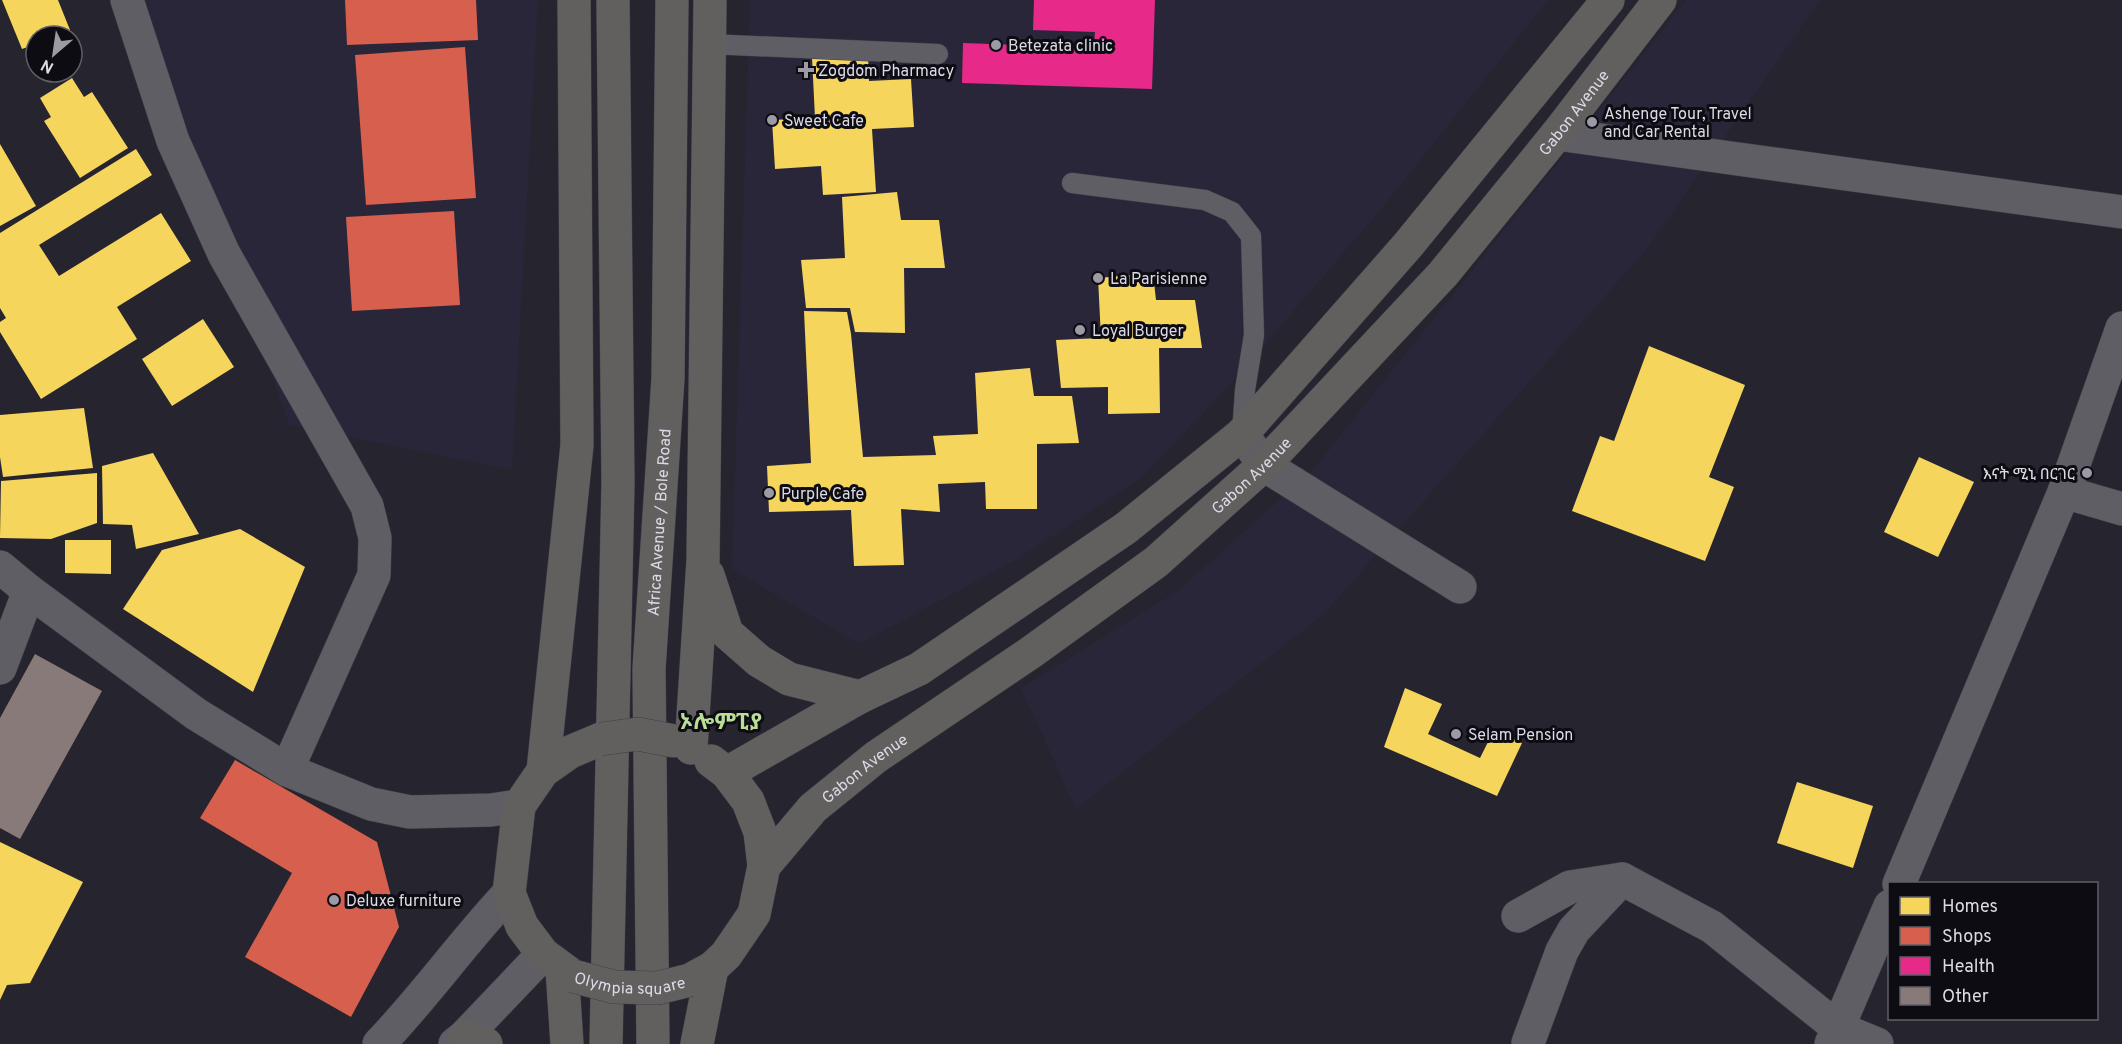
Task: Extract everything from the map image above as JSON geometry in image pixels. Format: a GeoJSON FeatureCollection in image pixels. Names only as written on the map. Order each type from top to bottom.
{"type":"FeatureCollection","features":[{"type":"Feature","properties":{"kind":"main road"},"geometry":{"type":"LineString","coordinates":[[543,771],[577,445],[574,0]]}},
{"type":"Feature","properties":{"kind":"main road"},"geometry":{"type":"LineString","coordinates":[[606,1044],[618,483],[613,0]]}},
{"type":"Feature","properties":{"kind":"main road","name":"Africa Avenue / Bole Road"},"geometry":{"type":"LineString","coordinates":[[653,1044],[649,669],[668,378],[672,0]]}},
{"type":"Feature","properties":{"kind":"main road"},"geometry":{"type":"LineString","coordinates":[[689,747],[703,560],[710,0]]}},
{"type":"Feature","properties":{"kind":"main road"},"geometry":{"type":"LineString","coordinates":[[727,773],[860,697],[919,669],[1126,528],[1242,434],[1408,245],[1608,0]]}},
{"type":"Feature","properties":{"kind":"main road","name":"Gabon Avenue"},"geometry":{"type":"LineString","coordinates":[[764,866],[813,808],[876,757],[1030,653],[1156,562],[1264,465],[1443,274],[1557,134],[1660,0]]}},
{"type":"Feature","properties":{"kind":"main road"},"geometry":{"type":"LineString","coordinates":[[1408,245],[1443,274]]}},
{"type":"Feature","properties":{"kind":"main road"},"geometry":{"type":"LineString","coordinates":[[703,560],[727,633],[759,662],[789,679],[860,697]]}},
{"type":"Feature","properties":{"kind":"main road"},"geometry":{"type":"LineString","coordinates":[[567,1044],[559,967],[522,926],[509,893],[519,806],[543,771],[570,752],[601,739],[638,735],[689,747],[727,773],[748,801],[760,832],[764,866],[754,914],[709,968],[697,1044]]}},
{"type":"Feature","properties":{"kind":"main road","name":"Olympia square"},"geometry":{"type":"LineString","coordinates":[[559,967],[614,987],[658,988],[709,968]]}},
{"type":"Feature","properties":{"kind":"street"},"geometry":{"type":"LineString","coordinates":[[127,0],[173,141],[224,254],[367,506],[375,538],[374,575],[287,770]]}},
{"type":"Feature","properties":{"kind":"street"},"geometry":{"type":"LineString","coordinates":[[1557,134],[2122,212]]}},
{"type":"Feature","properties":{"kind":"street"},"geometry":{"type":"LineString","coordinates":[[1900,882],[2064,492],[2122,327]]}},
{"type":"Feature","properties":{"kind":"street"},"geometry":{"type":"LineString","coordinates":[[1242,434],[1264,465],[1460,587]]}},
{"type":"Feature","properties":{"kind":"street"},"geometry":{"type":"LineString","coordinates":[[2064,492],[2122,508]]}},
{"type":"Feature","properties":{"kind":"street"},"geometry":{"type":"LineString","coordinates":[[0,567],[196,714],[287,770],[371,804],[411,812],[491,810],[519,806]]}},
{"type":"Feature","properties":{"kind":"street"},"geometry":{"type":"LineString","coordinates":[[0,668],[29,591]]}},
{"type":"Feature","properties":{"kind":"street"},"geometry":{"type":"LineString","coordinates":[[1528,1043],[1562,951],[1574,930],[1623,879]]}},
{"type":"Feature","properties":{"kind":"street"},"geometry":{"type":"LineString","coordinates":[[1518,916],[1570,888],[1623,879],[1712,927],[1835,1036],[1877,1044]]}},
{"type":"Feature","properties":{"kind":"street"},"geometry":{"type":"LineString","coordinates":[[379,1044],[408,1014],[475,930],[509,893]]}},
{"type":"Feature","properties":{"kind":"street"},"geometry":{"type":"LineString","coordinates":[[1835,1036],[1888,911]]}},
{"type":"Feature","properties":{"kind":"street"},"geometry":{"type":"LineString","coordinates":[[468,1042],[559,967]]}},
{"type":"Feature","properties":{"kind":"lane"},"geometry":{"type":"LineString","coordinates":[[709,44],[938,54]]}},
{"type":"Feature","properties":{"kind":"lane"},"geometry":{"type":"LineString","coordinates":[[1072,183],[1205,200],[1232,212],[1251,236],[1254,336],[1245,390],[1242,434]]}},
{"type":"Feature","properties":{"kind":"shaded area"},"geometry":{"type":"Polygon","coordinates":[[[142,0],[538,0],[512,470],[289,425],[142,0]]]}},
{"type":"Feature","properties":{"kind":"shaded area"},"geometry":{"type":"Polygon","coordinates":[[[750,0],[1548,0],[1383,207],[1236,378],[1144,476],[1016,560],[859,644],[732,569],[750,0]]]}},
{"type":"Feature","properties":{"kind":"shaded area"},"geometry":{"type":"Polygon","coordinates":[[[1686,0],[1820,0],[1647,249],[1324,614],[1076,809],[1021,688],[1179,590],[1312,471],[1686,0]]]}},
{"type":"Feature","properties":{"kind":"building: Homes"},"geometry":{"type":"Polygon","coordinates":[[[2,0],[58,0],[68,24],[24,24],[24,48],[22,49],[2,0]]]}},
{"type":"Feature","properties":{"kind":"building: Homes"},"geometry":{"type":"Polygon","coordinates":[[[868,54],[869,81],[911,79],[914,127],[872,129],[876,192],[823,195],[821,166],[775,169],[772,120],[815,118],[812,57],[868,54]]]}},
{"type":"Feature","properties":{"kind":"building: Homes"},"geometry":{"type":"Polygon","coordinates":[[[62,84],[76,84],[84,97],[92,92],[128,148],[80,178],[44,121],[51,117],[40,98],[62,84]]]}},
{"type":"Feature","properties":{"kind":"building: Homes"},"geometry":{"type":"Polygon","coordinates":[[[0,144],[36,206],[0,226],[0,144]]]}},
{"type":"Feature","properties":{"kind":"building: Homes"},"geometry":{"type":"Polygon","coordinates":[[[136,149],[152,175],[39,245],[59,276],[161,213],[191,261],[117,307],[137,339],[41,399],[0,332],[0,322],[6,318],[0,308],[0,233],[136,149]]]}},
{"type":"Feature","properties":{"kind":"building: Homes"},"geometry":{"type":"Polygon","coordinates":[[[897,192],[901,220],[939,220],[945,268],[904,268],[905,333],[855,332],[850,308],[806,308],[801,260],[845,258],[842,197],[897,192]]]}},
{"type":"Feature","properties":{"kind":"building: Homes"},"geometry":{"type":"Polygon","coordinates":[[[1153,273],[1156,300],[1195,300],[1202,348],[1159,348],[1160,413],[1108,414],[1108,387],[1061,388],[1056,340],[1101,338],[1098,278],[1153,273]]]}},
{"type":"Feature","properties":{"kind":"building: Homes"},"geometry":{"type":"Polygon","coordinates":[[[804,311],[847,312],[863,457],[936,455],[933,436],[978,434],[975,373],[1030,368],[1034,396],[1072,396],[1079,443],[1037,444],[1037,509],[986,509],[985,482],[938,484],[940,512],[901,509],[904,565],[854,566],[851,510],[769,512],[767,466],[811,463],[804,311]]]}},
{"type":"Feature","properties":{"kind":"building: Homes"},"geometry":{"type":"Polygon","coordinates":[[[203,319],[234,367],[172,406],[142,359],[203,319]]]}},
{"type":"Feature","properties":{"kind":"building: Homes"},"geometry":{"type":"Polygon","coordinates":[[[1649,346],[1745,385],[1709,477],[1734,487],[1705,561],[1572,511],[1600,436],[1614,441],[1649,346]]]}},
{"type":"Feature","properties":{"kind":"building: Homes"},"geometry":{"type":"Polygon","coordinates":[[[84,408],[93,468],[3,477],[0,457],[0,415],[84,408]]]}},
{"type":"Feature","properties":{"kind":"building: Homes"},"geometry":{"type":"Polygon","coordinates":[[[153,453],[199,534],[136,549],[132,525],[103,524],[102,466],[153,453]]]}},
{"type":"Feature","properties":{"kind":"building: Homes"},"geometry":{"type":"Polygon","coordinates":[[[1919,457],[1974,482],[1938,557],[1884,532],[1919,457]]]}},
{"type":"Feature","properties":{"kind":"building: Homes"},"geometry":{"type":"Polygon","coordinates":[[[97,473],[97,523],[51,539],[0,538],[1,481],[97,473]]]}},
{"type":"Feature","properties":{"kind":"building: Homes"},"geometry":{"type":"Polygon","coordinates":[[[240,529],[305,567],[253,692],[123,609],[162,550],[240,529]]]}},
{"type":"Feature","properties":{"kind":"building: Homes"},"geometry":{"type":"Polygon","coordinates":[[[65,540],[111,540],[111,574],[65,573],[65,540]]]}},
{"type":"Feature","properties":{"kind":"building: Homes"},"geometry":{"type":"Polygon","coordinates":[[[1405,688],[1442,704],[1428,734],[1480,758],[1494,730],[1522,743],[1497,796],[1384,747],[1405,688]]]}},
{"type":"Feature","properties":{"kind":"building: Homes"},"geometry":{"type":"Polygon","coordinates":[[[1797,782],[1873,806],[1853,868],[1777,843],[1797,782]]]}},
{"type":"Feature","properties":{"kind":"building: Homes"},"geometry":{"type":"Polygon","coordinates":[[[0,842],[83,882],[30,983],[7,985],[0,1000],[0,842]]]}},
{"type":"Feature","properties":{"kind":"building: Shops"},"geometry":{"type":"Polygon","coordinates":[[[345,0],[476,0],[478,40],[347,45],[345,0]]]}},
{"type":"Feature","properties":{"kind":"building: Shops"},"geometry":{"type":"Polygon","coordinates":[[[465,47],[476,198],[366,205],[355,55],[465,47]]]}},
{"type":"Feature","properties":{"kind":"building: Shops"},"geometry":{"type":"Polygon","coordinates":[[[454,211],[460,305],[352,311],[346,217],[454,211]]]}},
{"type":"Feature","properties":{"kind":"building: Shops","name":"Deluxe furniture"},"geometry":{"type":"Polygon","coordinates":[[[235,760],[377,842],[399,927],[351,1017],[245,957],[292,873],[200,818],[235,760]]]}},
{"type":"Feature","properties":{"kind":"building: Health","name":"Betezata clinic"},"geometry":{"type":"Polygon","coordinates":[[[1034,0],[1155,0],[1152,89],[962,83],[963,43],[1094,48],[1095,32],[1033,30],[1034,0]]]}},
{"type":"Feature","properties":{"kind":"building: Other"},"geometry":{"type":"Polygon","coordinates":[[[35,654],[102,691],[20,839],[0,828],[0,718],[35,654]]]}},
{"type":"Feature","properties":{"kind":"place","name":"Betezata clinic"},"geometry":{"type":"Point","coordinates":[996,45]}},
{"type":"Feature","properties":{"kind":"place","name":"Zogdom Pharmacy"},"geometry":{"type":"Point","coordinates":[806,70]}},
{"type":"Feature","properties":{"kind":"place","name":"Sweet Cafe"},"geometry":{"type":"Point","coordinates":[772,120]}},
{"type":"Feature","properties":{"kind":"place","name":"Ashenge Tour, Travel and Car Rental"},"geometry":{"type":"Point","coordinates":[1592,122]}},
{"type":"Feature","properties":{"kind":"place","name":"La Parisienne"},"geometry":{"type":"Point","coordinates":[1098,278]}},
{"type":"Feature","properties":{"kind":"place","name":"Loyal Burger"},"geometry":{"type":"Point","coordinates":[1080,330]}},
{"type":"Feature","properties":{"kind":"place","name":"እናት ሚኒ በርገር"},"geometry":{"type":"Point","coordinates":[2087,473]}},
{"type":"Feature","properties":{"kind":"place","name":"Purple Cafe"},"geometry":{"type":"Point","coordinates":[769,493]}},
{"type":"Feature","properties":{"kind":"place","name":"Selam Pension"},"geometry":{"type":"Point","coordinates":[1456,734]}},
{"type":"Feature","properties":{"kind":"place","name":"Deluxe furniture"},"geometry":{"type":"Point","coordinates":[334,900]}},
{"type":"Feature","properties":{"kind":"district","name":"ኦሎምፒያ"},"geometry":{"type":"Point","coordinates":[721,721]}}]}
